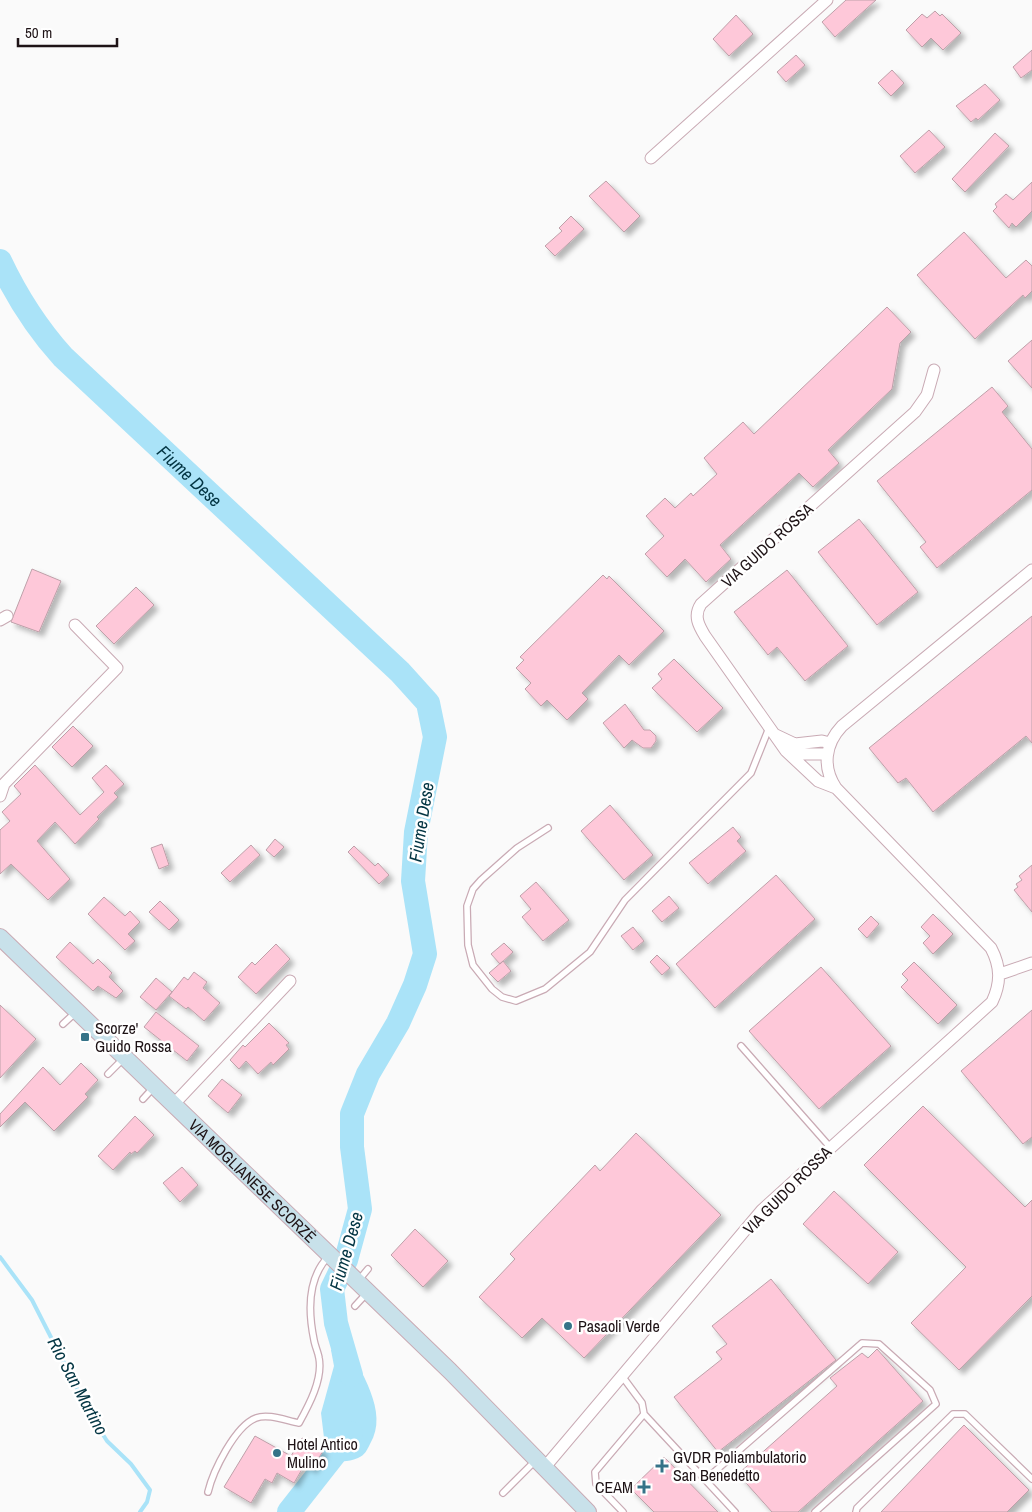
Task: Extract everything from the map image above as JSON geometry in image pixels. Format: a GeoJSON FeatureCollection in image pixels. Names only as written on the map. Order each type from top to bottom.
{"type":"FeatureCollection","features":[{"type":"Feature","properties":{"kind":"main road","name":"VIA MOGLIANESE SCORZÈ"},"geometry":{"type":"LineString","coordinates":[[0,937],[542,1463],[588,1512]]}},
{"type":"Feature","properties":{"kind":"street"},"geometry":{"type":"LineString","coordinates":[[651,158],[827,0]]}},
{"type":"Feature","properties":{"kind":"street","name":"VIA GUIDO ROSSA"},"geometry":{"type":"LineString","coordinates":[[836,788],[818,781],[786,751],[698,625],[699,608],[915,412],[927,395],[934,370]]}},
{"type":"Feature","properties":{"kind":"street"},"geometry":{"type":"LineString","coordinates":[[786,751],[798,754],[828,748],[842,726],[1032,570]]}},
{"type":"Feature","properties":{"kind":"street"},"geometry":{"type":"LineString","coordinates":[[0,796],[4,784],[117,668],[75,625]]}},
{"type":"Feature","properties":{"kind":"street"},"geometry":{"type":"LineString","coordinates":[[772,732],[795,744],[822,741],[828,748]]}},
{"type":"Feature","properties":{"kind":"street","name":"VIA GUIDO ROSSA"},"geometry":{"type":"LineString","coordinates":[[542,1463],[622,1376],[762,1210],[986,1009],[996,993],[1000,974],[996,956],[985,941],[836,788],[828,774],[828,748]]}},
{"type":"Feature","properties":{"kind":"street"},"geometry":{"type":"LineString","coordinates":[[1000,974],[1032,963]]}},
{"type":"Feature","properties":{"kind":"street"},"geometry":{"type":"LineString","coordinates":[[173,1105],[290,981]]}},
{"type":"Feature","properties":{"kind":"lane"},"geometry":{"type":"LineString","coordinates":[[548,828],[517,848],[481,880],[473,889],[468,906],[468,945],[473,965],[492,989],[502,997],[516,1001],[545,989],[590,952],[625,900],[751,773],[772,732]]}},
{"type":"Feature","properties":{"kind":"lane"},"geometry":{"type":"LineString","coordinates":[[63,1024],[76,1011]]}},
{"type":"Feature","properties":{"kind":"lane"},"geometry":{"type":"LineString","coordinates":[[741,1046],[830,1147]]}},
{"type":"Feature","properties":{"kind":"lane"},"geometry":{"type":"LineString","coordinates":[[108,1074],[124,1057]]}},
{"type":"Feature","properties":{"kind":"lane"},"geometry":{"type":"LineString","coordinates":[[143,1099],[154,1087]]}},
{"type":"Feature","properties":{"kind":"lane"},"geometry":{"type":"LineString","coordinates":[[208,1492],[212,1478],[238,1432],[248,1423],[258,1417],[266,1417],[299,1423],[306,1411],[319,1368],[319,1358],[309,1313],[310,1298],[319,1266],[332,1259]]}},
{"type":"Feature","properties":{"kind":"lane"},"geometry":{"type":"LineString","coordinates":[[355,1306],[360,1286],[368,1269]]}},
{"type":"Feature","properties":{"kind":"lane"},"geometry":{"type":"LineString","coordinates":[[705,1480],[862,1343],[879,1344],[930,1390],[936,1404],[815,1512]]}},
{"type":"Feature","properties":{"kind":"lane"},"geometry":{"type":"LineString","coordinates":[[622,1376],[642,1403],[644,1414],[735,1512]]}},
{"type":"Feature","properties":{"kind":"lane"},"geometry":{"type":"LineString","coordinates":[[623,1512],[596,1484],[595,1472],[644,1414]]}},
{"type":"Feature","properties":{"kind":"lane"},"geometry":{"type":"LineString","coordinates":[[856,1512],[857,1508],[953,1414],[965,1414],[1032,1479]]}},
{"type":"Feature","properties":{"kind":"lane"},"geometry":{"type":"LineString","coordinates":[[503,1493],[542,1463]]}},
{"type":"Feature","properties":{"kind":"water"},"geometry":{"type":"Polygon","coordinates":[[[347,1341],[365,1379],[375,1405],[377,1418],[375,1431],[366,1452],[358,1458],[343,1461],[335,1460],[322,1453],[325,1446],[321,1413],[334,1366],[331,1350],[347,1341]]]}},
{"type":"Feature","properties":{"kind":"building"},"geometry":{"type":"Polygon","coordinates":[[[846,0],[876,0],[835,37],[822,22],[846,0]]]}},
{"type":"Feature","properties":{"kind":"building"},"geometry":{"type":"Polygon","coordinates":[[[935,11],[940,16],[942,14],[961,33],[943,50],[931,38],[922,47],[906,30],[922,14],[927,18],[935,11]]]}},
{"type":"Feature","properties":{"kind":"building"},"geometry":{"type":"Polygon","coordinates":[[[736,15],[753,34],[729,56],[713,39],[736,15]]]}},
{"type":"Feature","properties":{"kind":"building"},"geometry":{"type":"Polygon","coordinates":[[[1032,50],[1032,70],[1021,78],[1013,67],[1032,50]]]}},
{"type":"Feature","properties":{"kind":"building"},"geometry":{"type":"Polygon","coordinates":[[[796,55],[805,65],[786,82],[777,72],[796,55]]]}},
{"type":"Feature","properties":{"kind":"building"},"geometry":{"type":"Polygon","coordinates":[[[892,70],[904,83],[891,96],[878,83],[892,70]]]}},
{"type":"Feature","properties":{"kind":"building"},"geometry":{"type":"Polygon","coordinates":[[[985,84],[1000,100],[978,120],[976,118],[971,122],[956,106],[985,84]]]}},
{"type":"Feature","properties":{"kind":"building"},"geometry":{"type":"Polygon","coordinates":[[[929,130],[945,147],[915,173],[900,156],[929,130]]]}},
{"type":"Feature","properties":{"kind":"building"},"geometry":{"type":"Polygon","coordinates":[[[995,133],[1009,146],[965,192],[952,179],[995,133]]]}},
{"type":"Feature","properties":{"kind":"building"},"geometry":{"type":"Polygon","coordinates":[[[606,181],[640,216],[624,232],[589,196],[606,181]]]}},
{"type":"Feature","properties":{"kind":"building"},"geometry":{"type":"Polygon","coordinates":[[[1032,182],[1032,211],[1016,227],[1012,223],[1009,228],[993,211],[997,207],[995,204],[1006,194],[1013,200],[1032,182]]]}},
{"type":"Feature","properties":{"kind":"building"},"geometry":{"type":"Polygon","coordinates":[[[571,216],[584,229],[555,256],[545,246],[562,231],[559,228],[571,216]]]}},
{"type":"Feature","properties":{"kind":"building"},"geometry":{"type":"Polygon","coordinates":[[[964,232],[1006,278],[1026,260],[1032,266],[1032,291],[1025,298],[1023,295],[975,339],[917,275],[964,232]]]}},
{"type":"Feature","properties":{"kind":"building"},"geometry":{"type":"Polygon","coordinates":[[[887,307],[911,332],[900,343],[892,389],[828,450],[839,463],[813,487],[799,473],[720,545],[731,559],[706,582],[685,559],[667,577],[645,554],[664,536],[646,516],[665,498],[675,508],[691,493],[693,496],[717,474],[704,458],[743,422],[754,434],[887,307]]]}},
{"type":"Feature","properties":{"kind":"building"},"geometry":{"type":"Polygon","coordinates":[[[1032,340],[1032,388],[1008,361],[1032,340]]]}},
{"type":"Feature","properties":{"kind":"building"},"geometry":{"type":"Polygon","coordinates":[[[992,387],[1008,406],[1002,412],[1032,449],[1032,490],[937,568],[920,547],[926,542],[877,481],[992,387]]]}},
{"type":"Feature","properties":{"kind":"building"},"geometry":{"type":"Polygon","coordinates":[[[859,519],[918,592],[877,625],[818,552],[859,519]]]}},
{"type":"Feature","properties":{"kind":"building"},"geometry":{"type":"Polygon","coordinates":[[[32,569],[61,581],[39,632],[11,622],[32,569]]]}},
{"type":"Feature","properties":{"kind":"building"},"geometry":{"type":"Polygon","coordinates":[[[787,570],[848,646],[805,681],[777,647],[768,655],[734,612],[787,570]]]}},
{"type":"Feature","properties":{"kind":"building"},"geometry":{"type":"Polygon","coordinates":[[[603,575],[607,579],[609,576],[664,631],[629,665],[619,655],[582,693],[588,699],[567,720],[547,700],[541,706],[525,689],[531,683],[516,668],[524,660],[520,657],[603,575]]]}},
{"type":"Feature","properties":{"kind":"building"},"geometry":{"type":"Polygon","coordinates":[[[136,587],[154,605],[114,644],[96,626],[136,587]]]}},
{"type":"Feature","properties":{"kind":"building"},"geometry":{"type":"Polygon","coordinates":[[[1032,616],[1032,743],[1026,736],[933,812],[906,778],[898,783],[869,748],[1032,616]]]}},
{"type":"Feature","properties":{"kind":"building"},"geometry":{"type":"Polygon","coordinates":[[[674,659],[723,708],[697,732],[652,688],[662,679],[658,674],[674,659]]]}},
{"type":"Feature","properties":{"kind":"building"},"geometry":{"type":"Polygon","coordinates":[[[625,704],[644,730],[650,730],[656,736],[656,741],[651,748],[643,748],[632,740],[624,748],[603,723],[625,704]]]}},
{"type":"Feature","properties":{"kind":"building"},"geometry":{"type":"Polygon","coordinates":[[[73,726],[93,746],[72,767],[52,747],[73,726]]]}},
{"type":"Feature","properties":{"kind":"building"},"geometry":{"type":"Polygon","coordinates":[[[35,765],[80,815],[104,792],[92,778],[106,765],[124,784],[114,793],[118,797],[97,817],[99,819],[75,844],[55,822],[37,841],[70,879],[48,900],[11,864],[0,874],[0,830],[10,821],[2,812],[21,794],[14,786],[35,765]]]}},
{"type":"Feature","properties":{"kind":"building"},"geometry":{"type":"Polygon","coordinates":[[[610,805],[653,855],[624,880],[581,831],[610,805]]]}},
{"type":"Feature","properties":{"kind":"building"},"geometry":{"type":"Polygon","coordinates":[[[733,827],[741,837],[737,841],[746,851],[708,884],[689,863],[733,827]]]}},
{"type":"Feature","properties":{"kind":"building"},"geometry":{"type":"Polygon","coordinates":[[[275,839],[284,847],[274,857],[266,850],[275,839]]]}},
{"type":"Feature","properties":{"kind":"building"},"geometry":{"type":"Polygon","coordinates":[[[162,844],[169,865],[159,869],[151,848],[162,844]]]}},
{"type":"Feature","properties":{"kind":"building"},"geometry":{"type":"Polygon","coordinates":[[[251,845],[260,855],[230,882],[221,873],[251,845]]]}},
{"type":"Feature","properties":{"kind":"building"},"geometry":{"type":"Polygon","coordinates":[[[354,846],[375,866],[378,863],[389,875],[379,884],[348,852],[354,846]]]}},
{"type":"Feature","properties":{"kind":"building"},"geometry":{"type":"Polygon","coordinates":[[[1032,865],[1032,912],[1014,890],[1018,887],[1016,884],[1022,880],[1019,876],[1032,865]]]}},
{"type":"Feature","properties":{"kind":"building"},"geometry":{"type":"Polygon","coordinates":[[[776,875],[815,919],[715,1008],[676,964],[776,875]]]}},
{"type":"Feature","properties":{"kind":"building"},"geometry":{"type":"Polygon","coordinates":[[[536,882],[569,920],[543,941],[522,917],[531,909],[520,896],[536,882]]]}},
{"type":"Feature","properties":{"kind":"building"},"geometry":{"type":"Polygon","coordinates":[[[669,896],[679,908],[662,922],[652,911],[669,896]]]}},
{"type":"Feature","properties":{"kind":"building"},"geometry":{"type":"Polygon","coordinates":[[[104,897],[125,916],[130,911],[140,922],[128,934],[135,941],[125,950],[88,914],[104,897]]]}},
{"type":"Feature","properties":{"kind":"building"},"geometry":{"type":"Polygon","coordinates":[[[160,901],[179,920],[169,930],[149,912],[160,901]]]}},
{"type":"Feature","properties":{"kind":"building"},"geometry":{"type":"Polygon","coordinates":[[[933,914],[953,934],[933,954],[923,943],[930,936],[921,927],[933,914]]]}},
{"type":"Feature","properties":{"kind":"building"},"geometry":{"type":"Polygon","coordinates":[[[871,916],[879,924],[867,938],[858,929],[871,916]]]}},
{"type":"Feature","properties":{"kind":"building"},"geometry":{"type":"Polygon","coordinates":[[[633,927],[644,941],[633,950],[621,936],[633,927]]]}},
{"type":"Feature","properties":{"kind":"building"},"geometry":{"type":"Polygon","coordinates":[[[70,942],[93,964],[98,959],[112,973],[109,977],[123,991],[116,998],[98,986],[93,991],[56,957],[70,942]]]}},
{"type":"Feature","properties":{"kind":"building"},"geometry":{"type":"Polygon","coordinates":[[[504,943],[513,952],[500,964],[491,954],[504,943]]]}},
{"type":"Feature","properties":{"kind":"building"},"geometry":{"type":"Polygon","coordinates":[[[276,944],[290,959],[256,994],[238,977],[252,962],[255,965],[276,944]]]}},
{"type":"Feature","properties":{"kind":"building"},"geometry":{"type":"Polygon","coordinates":[[[657,955],[670,968],[662,975],[650,962],[657,955]]]}},
{"type":"Feature","properties":{"kind":"building"},"geometry":{"type":"Polygon","coordinates":[[[503,961],[511,971],[498,982],[489,973],[503,961]]]}},
{"type":"Feature","properties":{"kind":"building"},"geometry":{"type":"Polygon","coordinates":[[[914,962],[957,1005],[938,1024],[901,987],[908,980],[902,974],[914,962]]]}},
{"type":"Feature","properties":{"kind":"building"},"geometry":{"type":"Polygon","coordinates":[[[821,967],[891,1046],[819,1109],[749,1031],[821,967]]]}},
{"type":"Feature","properties":{"kind":"building"},"geometry":{"type":"Polygon","coordinates":[[[194,972],[207,982],[203,988],[220,1003],[204,1021],[188,1007],[186,1009],[169,996],[184,977],[188,980],[194,972]]]}},
{"type":"Feature","properties":{"kind":"building"},"geometry":{"type":"Polygon","coordinates":[[[156,978],[172,992],[156,1010],[140,997],[156,978]]]}},
{"type":"Feature","properties":{"kind":"building"},"geometry":{"type":"Polygon","coordinates":[[[0,1005],[36,1039],[0,1078],[0,1005]]]}},
{"type":"Feature","properties":{"kind":"building"},"geometry":{"type":"Polygon","coordinates":[[[1032,1010],[1032,1137],[1023,1144],[961,1071],[1032,1010]]]}},
{"type":"Feature","properties":{"kind":"building"},"geometry":{"type":"Polygon","coordinates":[[[156,1012],[199,1046],[187,1061],[144,1027],[156,1012]]]}},
{"type":"Feature","properties":{"kind":"building"},"geometry":{"type":"Polygon","coordinates":[[[269,1023],[289,1043],[286,1045],[289,1049],[273,1065],[271,1062],[258,1074],[246,1061],[239,1069],[230,1060],[243,1045],[245,1047],[269,1023]]]}},
{"type":"Feature","properties":{"kind":"building"},"geometry":{"type":"Polygon","coordinates":[[[81,1063],[98,1080],[85,1094],[88,1097],[54,1131],[25,1102],[0,1127],[0,1114],[43,1067],[60,1085],[81,1063]]]}},
{"type":"Feature","properties":{"kind":"building"},"geometry":{"type":"Polygon","coordinates":[[[222,1079],[242,1095],[228,1113],[208,1096],[222,1079]]]}},
{"type":"Feature","properties":{"kind":"building"},"geometry":{"type":"Polygon","coordinates":[[[923,1106],[1025,1207],[1032,1200],[1032,1296],[959,1370],[911,1323],[966,1267],[864,1165],[923,1106]]]}},
{"type":"Feature","properties":{"kind":"building"},"geometry":{"type":"Polygon","coordinates":[[[135,1116],[154,1135],[137,1153],[135,1151],[131,1154],[130,1152],[113,1170],[98,1156],[135,1116]]]}},
{"type":"Feature","properties":{"kind":"building"},"geometry":{"type":"Polygon","coordinates":[[[636,1133],[721,1215],[584,1358],[542,1318],[522,1338],[479,1297],[515,1259],[510,1254],[595,1165],[600,1171],[636,1133]]]}},
{"type":"Feature","properties":{"kind":"building"},"geometry":{"type":"Polygon","coordinates":[[[182,1167],[198,1185],[180,1202],[163,1183],[182,1167]]]}},
{"type":"Feature","properties":{"kind":"building"},"geometry":{"type":"Polygon","coordinates":[[[834,1191],[898,1252],[868,1284],[803,1224],[834,1191]]]}},
{"type":"Feature","properties":{"kind":"building"},"geometry":{"type":"Polygon","coordinates":[[[415,1229],[448,1261],[423,1287],[391,1255],[415,1229]]]}},
{"type":"Feature","properties":{"kind":"building"},"geometry":{"type":"Polygon","coordinates":[[[771,1279],[836,1360],[718,1452],[674,1397],[722,1359],[716,1352],[727,1344],[712,1326],[771,1279]]]}},
{"type":"Feature","properties":{"kind":"building"},"geometry":{"type":"Polygon","coordinates":[[[877,1349],[923,1401],[798,1512],[772,1512],[738,1474],[837,1386],[830,1378],[862,1353],[868,1358],[877,1349]]]}},
{"type":"Feature","properties":{"kind":"building"},"geometry":{"type":"Polygon","coordinates":[[[964,1425],[1029,1490],[1007,1512],[881,1512],[964,1425]]]}},
{"type":"Feature","properties":{"kind":"building"},"geometry":{"type":"Polygon","coordinates":[[[255,1436],[291,1456],[302,1438],[323,1451],[312,1469],[305,1464],[294,1483],[277,1473],[272,1483],[265,1479],[251,1503],[224,1487],[255,1436]]]}},
{"type":"Feature","properties":{"kind":"building"},"geometry":{"type":"Polygon","coordinates":[[[664,1457],[718,1512],[654,1512],[631,1489],[664,1457]]]}},
{"type":"Feature","properties":{"kind":"waterway","name":"Fiume Dese"},"geometry":{"type":"LineString","coordinates":[[0,261],[28,311],[63,357],[400,672],[428,703],[435,737],[416,832],[413,881],[425,954],[415,985],[398,1023],[368,1074],[352,1114],[352,1147],[360,1209],[346,1260],[332,1289],[336,1323],[351,1375]]}},
{"type":"Feature","properties":{"kind":"waterway","name":"Rio San Martino"},"geometry":{"type":"LineString","coordinates":[[0,1257],[32,1300],[90,1414],[107,1441],[131,1464],[150,1490],[147,1502],[140,1512]]}},
{"type":"Feature","properties":{"kind":"waterway","name":"Fiume Dese"},"geometry":{"type":"LineString","coordinates":[[289,1512],[351,1433]]}},
{"type":"Feature","properties":{"kind":"place","name":"Scorze' Guido Rossa"},"geometry":{"type":"Point","coordinates":[85,1037]}},
{"type":"Feature","properties":{"kind":"place","name":"Pasaoli Verde"},"geometry":{"type":"Point","coordinates":[568,1326]}},
{"type":"Feature","properties":{"kind":"place","name":"Hotel Antico Mulino"},"geometry":{"type":"Point","coordinates":[277,1453]}},
{"type":"Feature","properties":{"kind":"place","name":"GVDR Poliambulatorio San Benedetto"},"geometry":{"type":"Point","coordinates":[662,1466]}},
{"type":"Feature","properties":{"kind":"place","name":"CEAM"},"geometry":{"type":"Point","coordinates":[644,1487]}}]}
